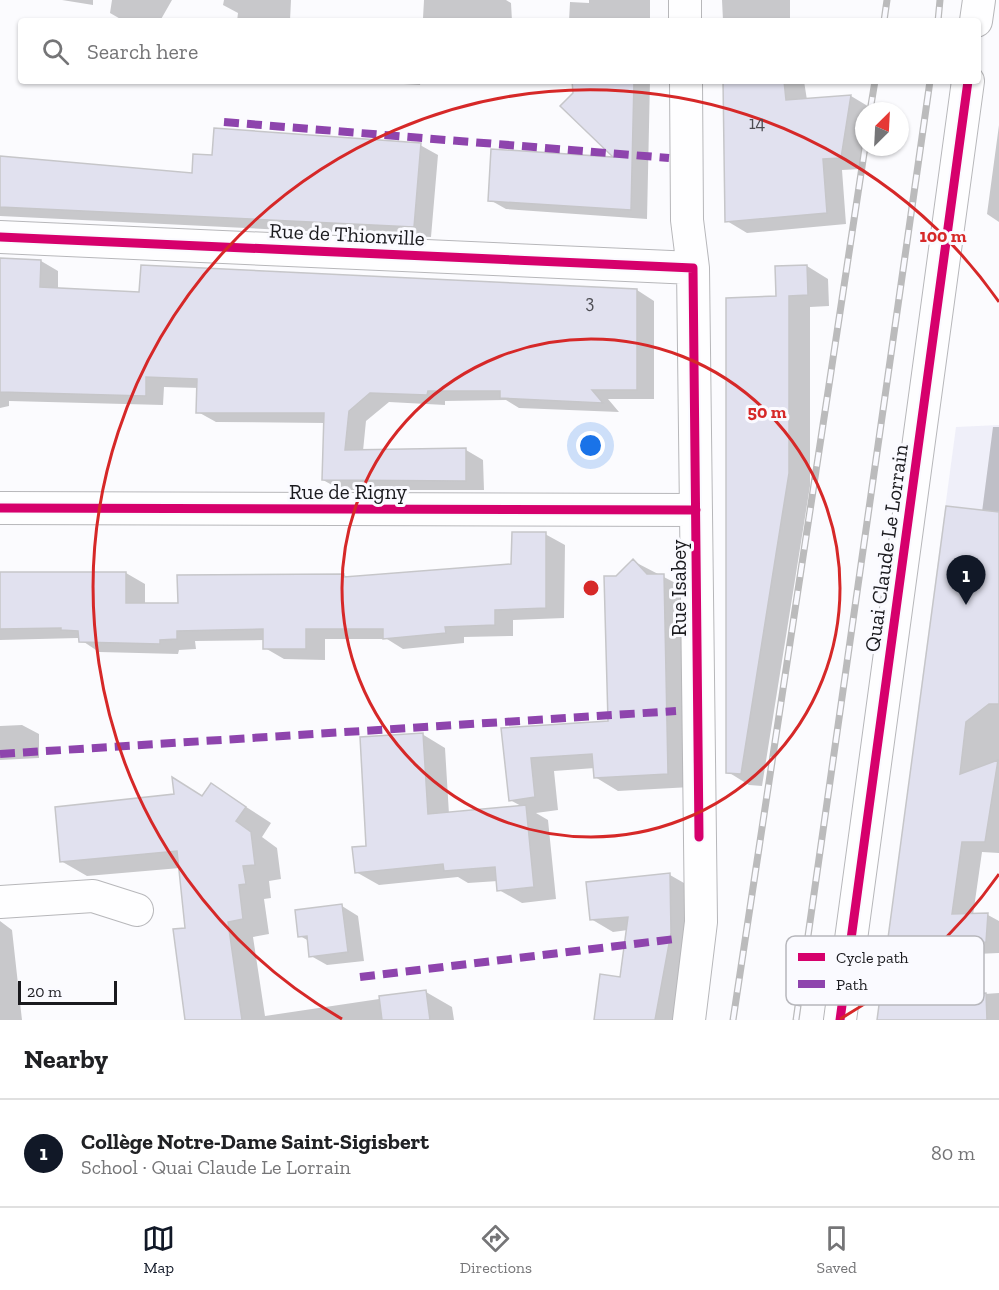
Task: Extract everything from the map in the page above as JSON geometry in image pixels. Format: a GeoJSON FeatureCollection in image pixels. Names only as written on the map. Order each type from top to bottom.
{"type":"FeatureCollection","features":[{"type":"Feature","properties":{"kind":"street"},"geometry":{"type":"LineString","coordinates":[[685,0],[685,18]]}},
{"type":"Feature","properties":{"kind":"street"},"geometry":{"type":"LineString","coordinates":[[976,18],[979,0]]}},
{"type":"Feature","properties":{"kind":"street","name":"Rue Isabey"},"geometry":{"type":"LineString","coordinates":[[686,84],[687,220],[693,268],[701,922],[689,1020]]}},
{"type":"Feature","properties":{"kind":"street","name":"Quai Claude Le Lorrain"},"geometry":{"type":"LineString","coordinates":[[851,936],[968,84]]}},
{"type":"Feature","properties":{"kind":"street","name":"Rue de Thionville"},"geometry":{"type":"LineString","coordinates":[[0,237],[693,268]]}},
{"type":"Feature","properties":{"kind":"street","name":"Rue de Rigny"},"geometry":{"type":"LineString","coordinates":[[0,508],[696,510]]}},
{"type":"Feature","properties":{"kind":"street"},"geometry":{"type":"LineString","coordinates":[[0,902],[93,896],[137,910]]}},
{"type":"Feature","properties":{"kind":"street","name":"Quai Claude Le Lorrain"},"geometry":{"type":"LineString","coordinates":[[840,1020],[842,1005]]}},
{"type":"Feature","properties":{"kind":"shaded area"},"geometry":{"type":"Polygon","coordinates":[[[999,425],[999,704],[918,709],[956,427],[999,425]]]}},
{"type":"Feature","properties":{"kind":"building"},"geometry":{"type":"Polygon","coordinates":[[[572,84],[634,84],[631,210],[488,201],[491,149],[613,157],[560,106],[573,93],[572,84]]]}},
{"type":"Feature","properties":{"kind":"building"},"geometry":{"type":"Polygon","coordinates":[[[723,84],[784,84],[786,100],[851,95],[841,158],[823,159],[827,213],[725,222],[723,84]]]}},
{"type":"Feature","properties":{"kind":"building"},"geometry":{"type":"Polygon","coordinates":[[[214,128],[421,143],[414,227],[0,207],[0,156],[192,173],[193,154],[212,155],[214,128]]]}},
{"type":"Feature","properties":{"kind":"building"},"geometry":{"type":"Polygon","coordinates":[[[0,258],[41,260],[40,287],[139,292],[141,265],[637,289],[637,390],[592,390],[603,403],[500,398],[500,391],[428,391],[427,395],[370,393],[349,411],[345,450],[466,448],[466,481],[322,480],[324,413],[196,413],[197,379],[146,377],[146,396],[0,392],[0,258]]]}},
{"type":"Feature","properties":{"kind":"building"},"geometry":{"type":"Polygon","coordinates":[[[807,265],[808,295],[789,296],[789,473],[741,774],[726,773],[726,298],[776,296],[775,266],[807,265]]]}},
{"type":"Feature","properties":{"kind":"building"},"geometry":{"type":"Polygon","coordinates":[[[946,506],[999,512],[999,704],[989,704],[966,722],[960,774],[998,760],[985,842],[962,842],[952,914],[988,913],[986,942],[984,942],[984,936],[888,936],[946,506]]]}},
{"type":"Feature","properties":{"kind":"building"},"geometry":{"type":"Polygon","coordinates":[[[512,532],[546,532],[546,608],[495,610],[495,625],[445,627],[446,633],[383,639],[383,629],[306,629],[306,649],[263,649],[263,629],[177,631],[177,639],[160,640],[160,644],[79,642],[78,631],[61,630],[61,628],[0,629],[0,572],[126,572],[126,603],[178,603],[177,575],[344,574],[344,577],[511,564],[512,532]]]}},
{"type":"Feature","properties":{"kind":"building"},"geometry":{"type":"Polygon","coordinates":[[[633,559],[647,574],[664,574],[668,774],[594,778],[592,754],[531,758],[535,797],[509,801],[501,728],[608,721],[604,576],[616,576],[633,559]]]}},
{"type":"Feature","properties":{"kind":"building"},"geometry":{"type":"Polygon","coordinates":[[[423,733],[428,814],[526,805],[534,887],[497,891],[495,867],[444,871],[443,864],[355,873],[352,847],[366,846],[360,737],[423,733]]]}},
{"type":"Feature","properties":{"kind":"building"},"geometry":{"type":"Polygon","coordinates":[[[172,777],[202,796],[211,783],[246,807],[236,821],[251,832],[255,865],[243,866],[246,884],[239,885],[243,919],[228,922],[242,1020],[185,1020],[173,929],[185,928],[177,851],[60,862],[55,807],[174,794],[172,777]]]}},
{"type":"Feature","properties":{"kind":"building"},"geometry":{"type":"Polygon","coordinates":[[[670,873],[671,933],[655,1020],[594,1020],[600,974],[620,977],[628,917],[590,920],[586,882],[670,873]]]}},
{"type":"Feature","properties":{"kind":"building"},"geometry":{"type":"Polygon","coordinates":[[[342,904],[348,952],[309,957],[307,936],[298,937],[295,910],[342,904]]]}},
{"type":"Feature","properties":{"kind":"building"},"geometry":{"type":"Polygon","coordinates":[[[426,990],[430,1020],[382,1020],[379,996],[426,990]]]}},
{"type":"Feature","properties":{"kind":"building"},"geometry":{"type":"Polygon","coordinates":[[[984,993],[986,993],[987,1020],[877,1020],[879,1005],[984,1005],[984,993]]]}},
{"type":"Feature","properties":{"kind":"railway"},"geometry":{"type":"LineString","coordinates":[[884,18],[887,0]]}},
{"type":"Feature","properties":{"kind":"railway"},"geometry":{"type":"LineString","coordinates":[[938,18],[940,0]]}},
{"type":"Feature","properties":{"kind":"railway"},"geometry":{"type":"LineString","coordinates":[[872,102],[874,84]]}},
{"type":"Feature","properties":{"kind":"railway"},"geometry":{"type":"LineString","coordinates":[[808,936],[930,84]]}},
{"type":"Feature","properties":{"kind":"railway"},"geometry":{"type":"LineString","coordinates":[[733,1020],[864,156]]}},
{"type":"Feature","properties":{"kind":"railway"},"geometry":{"type":"LineString","coordinates":[[796,1020],[798,1005]]}},
{"type":"Feature","properties":{"kind":"marked path"},"geometry":{"type":"LineString","coordinates":[[224,122],[669,158]]}},
{"type":"Feature","properties":{"kind":"marked path"},"geometry":{"type":"LineString","coordinates":[[0,754],[676,711]]}},
{"type":"Feature","properties":{"kind":"marked path"},"geometry":{"type":"LineString","coordinates":[[360,977],[675,939]]}},
{"type":"Feature","properties":{"kind":"cycle path"},"geometry":{"type":"LineString","coordinates":[[851,936],[968,84]]}},
{"type":"Feature","properties":{"kind":"cycle path"},"geometry":{"type":"LineString","coordinates":[[0,237],[693,268],[699,837]]}},
{"type":"Feature","properties":{"kind":"cycle path"},"geometry":{"type":"LineString","coordinates":[[0,508],[696,510]]}},
{"type":"Feature","properties":{"kind":"cycle path"},"geometry":{"type":"LineString","coordinates":[[840,1020],[842,1005]]}},
{"type":"Feature","properties":{"kind":"place","name":"Collège Notre-Dame Saint-Sigisbert"},"geometry":{"type":"Point","coordinates":[966,605]}}]}
